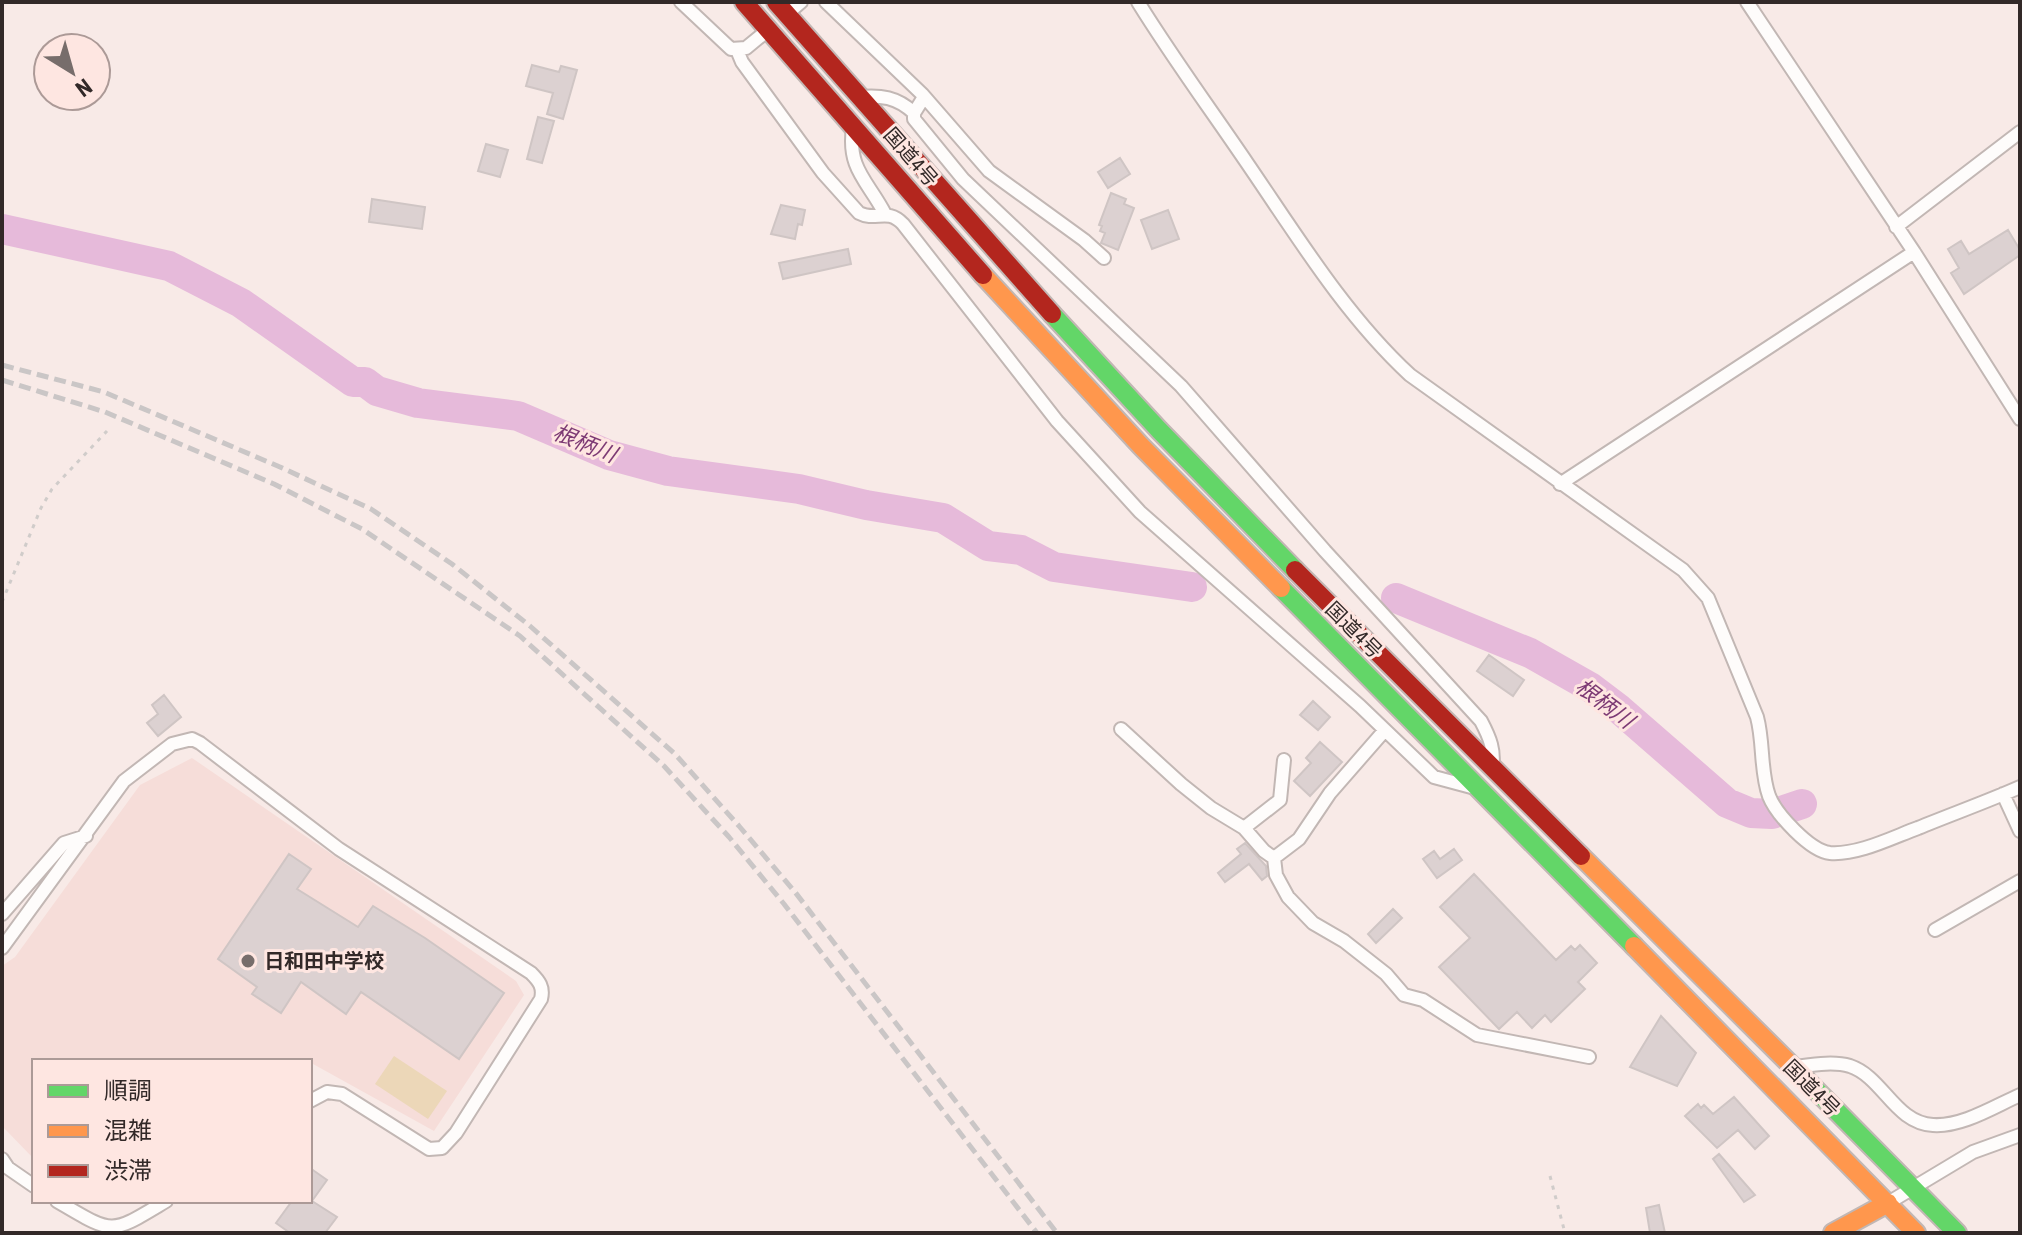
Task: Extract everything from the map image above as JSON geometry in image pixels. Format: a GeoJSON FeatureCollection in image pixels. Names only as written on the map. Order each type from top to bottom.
{"type":"FeatureCollection","features":[{"type":"Feature","properties":{"kind":"main road","name":"国道4号"},"geometry":{"type":"LineString","coordinates":[[744,2],[1029,327],[1141,446],[1916,1233]]}},
{"type":"Feature","properties":{"kind":"main road","name":"国道4号"},"geometry":{"type":"LineString","coordinates":[[788,6],[859,97],[967,222],[1161,432],[1492,769],[1957,1233]]}},
{"type":"Feature","properties":{"kind":"main road"},"geometry":{"type":"LineString","coordinates":[[1833,1233],[1888,1203]]}},
{"type":"Feature","properties":{"kind":"street"},"geometry":{"type":"LineString","coordinates":[[681,2],[731,49],[746,48],[768,30]]}},
{"type":"Feature","properties":{"kind":"street"},"geometry":{"type":"LineString","coordinates":[[826,2],[924,97],[989,171],[1104,258]]}},
{"type":"Feature","properties":{"kind":"street"},"geometry":{"type":"LineString","coordinates":[[1138,2],[1310,256],[1368,331],[1410,375],[1697,583],[1708,598],[1757,717],[1763,737],[1769,795],[1802,838],[1820,851],[1846,852],[2020,787]]}},
{"type":"Feature","properties":{"kind":"street"},"geometry":{"type":"LineString","coordinates":[[1747,2],[1914,252],[2020,419]]}},
{"type":"Feature","properties":{"kind":"street"},"geometry":{"type":"LineString","coordinates":[[737,50],[742,62],[823,173],[859,213],[867,217],[885,214],[897,217],[1057,421],[1132,504],[1434,777],[1477,788]]}},
{"type":"Feature","properties":{"kind":"street"},"geometry":{"type":"LineString","coordinates":[[859,97],[894,99],[914,113]]}},
{"type":"Feature","properties":{"kind":"street"},"geometry":{"type":"LineString","coordinates":[[924,97],[914,113],[914,119],[963,179],[1181,386],[1305,529],[1481,721],[1491,740],[1494,756],[1492,769]]}},
{"type":"Feature","properties":{"kind":"street"},"geometry":{"type":"LineString","coordinates":[[853,128],[850,146],[856,167],[885,214]]}},
{"type":"Feature","properties":{"kind":"street"},"geometry":{"type":"LineString","coordinates":[[1896,227],[2020,132]]}},
{"type":"Feature","properties":{"kind":"street"},"geometry":{"type":"LineString","coordinates":[[1560,484],[1914,252]]}},
{"type":"Feature","properties":{"kind":"street"},"geometry":{"type":"LineString","coordinates":[[1121,729],[1181,784],[1211,808],[1244,828],[1274,858],[1276,875],[1288,897],[1313,923],[1344,941],[1386,974],[1404,995],[1423,1000],[1477,1035],[1589,1057]]}},
{"type":"Feature","properties":{"kind":"street"},"geometry":{"type":"LineString","coordinates":[[1274,858],[1299,839],[1330,793],[1385,730]]}},
{"type":"Feature","properties":{"kind":"street"},"geometry":{"type":"LineString","coordinates":[[2,948],[124,781],[165,748],[192,739],[339,849],[531,973],[539,981],[543,992],[456,1133],[442,1148],[429,1149],[342,1094],[327,1092],[312,1100]]}},
{"type":"Feature","properties":{"kind":"street"},"geometry":{"type":"LineString","coordinates":[[1244,828],[1280,800],[1284,760]]}},
{"type":"Feature","properties":{"kind":"street"},"geometry":{"type":"LineString","coordinates":[[2003,794],[2020,831]]}},
{"type":"Feature","properties":{"kind":"street"},"geometry":{"type":"LineString","coordinates":[[2,914],[64,843],[86,836]]}},
{"type":"Feature","properties":{"kind":"street"},"geometry":{"type":"LineString","coordinates":[[1935,930],[2020,881]]}},
{"type":"Feature","properties":{"kind":"street"},"geometry":{"type":"LineString","coordinates":[[1791,1067],[1847,1065],[1869,1079],[1896,1107],[1921,1122],[1933,1125],[1963,1120],[2020,1095]]}},
{"type":"Feature","properties":{"kind":"street"},"geometry":{"type":"LineString","coordinates":[[1888,1203],[1973,1152],[2020,1135]]}},
{"type":"Feature","properties":{"kind":"street"},"geometry":{"type":"LineString","coordinates":[[2,1159],[8,1168],[32,1185]]}},
{"type":"Feature","properties":{"kind":"street"},"geometry":{"type":"LineString","coordinates":[[60,1203],[95,1226],[117,1233],[163,1203]]}},
{"type":"Feature","properties":{"kind":"path"},"geometry":{"type":"LineString","coordinates":[[2,602],[52,489],[107,431]]}},
{"type":"Feature","properties":{"kind":"path"},"geometry":{"type":"LineString","coordinates":[[1550,1176],[1565,1233]]}},
{"type":"Feature","properties":{"kind":"shaded area","name":"日和田中学校"},"geometry":{"type":"Polygon","coordinates":[[[192,758],[516,981],[524,995],[434,1131],[312,1063],[312,1059],[32,1059],[32,1157],[2,1126],[2,966],[15,957],[140,785],[192,758]]]}},
{"type":"Feature","properties":{"kind":"shaded area"},"geometry":{"type":"Polygon","coordinates":[[[394,1056],[447,1091],[428,1119],[375,1084],[394,1056]]]}},
{"type":"Feature","properties":{"kind":"building"},"geometry":{"type":"Polygon","coordinates":[[[532,65],[559,72],[561,66],[577,70],[563,119],[547,114],[553,93],[526,86],[532,65]]]}},
{"type":"Feature","properties":{"kind":"building"},"geometry":{"type":"Polygon","coordinates":[[[538,117],[554,121],[542,163],[527,159],[538,117]]]}},
{"type":"Feature","properties":{"kind":"building"},"geometry":{"type":"Polygon","coordinates":[[[486,144],[508,150],[500,177],[478,171],[486,144]]]}},
{"type":"Feature","properties":{"kind":"building"},"geometry":{"type":"Polygon","coordinates":[[[1120,158],[1130,174],[1108,188],[1098,172],[1120,158]]]}},
{"type":"Feature","properties":{"kind":"building"},"geometry":{"type":"Polygon","coordinates":[[[1111,193],[1126,199],[1124,204],[1134,208],[1118,250],[1101,243],[1105,233],[1100,231],[1102,226],[1099,225],[1111,193]]]}},
{"type":"Feature","properties":{"kind":"building"},"geometry":{"type":"Polygon","coordinates":[[[372,199],[425,207],[422,229],[369,222],[372,199]]]}},
{"type":"Feature","properties":{"kind":"building"},"geometry":{"type":"Polygon","coordinates":[[[781,205],[805,210],[795,239],[771,234],[781,205]]]}},
{"type":"Feature","properties":{"kind":"building"},"geometry":{"type":"Polygon","coordinates":[[[1168,210],[1179,239],[1152,249],[1141,220],[1168,210]]]}},
{"type":"Feature","properties":{"kind":"building"},"geometry":{"type":"Polygon","coordinates":[[[2008,230],[2020,255],[1964,294],[1951,273],[1959,268],[1948,249],[1961,241],[1969,254],[2008,230]]]}},
{"type":"Feature","properties":{"kind":"building"},"geometry":{"type":"Polygon","coordinates":[[[848,249],[851,264],[783,279],[779,263],[848,249]]]}},
{"type":"Feature","properties":{"kind":"building"},"geometry":{"type":"Polygon","coordinates":[[[1489,655],[1524,680],[1513,696],[1477,671],[1489,655]]]}},
{"type":"Feature","properties":{"kind":"building"},"geometry":{"type":"Polygon","coordinates":[[[164,695],[181,717],[158,736],[147,723],[158,714],[152,705],[164,695]]]}},
{"type":"Feature","properties":{"kind":"building"},"geometry":{"type":"Polygon","coordinates":[[[1313,701],[1330,717],[1318,730],[1300,715],[1313,701]]]}},
{"type":"Feature","properties":{"kind":"building"},"geometry":{"type":"Polygon","coordinates":[[[1320,742],[1342,762],[1310,796],[1294,781],[1311,763],[1306,758],[1320,742]]]}},
{"type":"Feature","properties":{"kind":"building"},"geometry":{"type":"Polygon","coordinates":[[[1245,843],[1266,866],[1267,876],[1262,880],[1249,864],[1225,882],[1218,873],[1241,854],[1237,849],[1245,843]]]}},
{"type":"Feature","properties":{"kind":"building"},"geometry":{"type":"Polygon","coordinates":[[[1454,849],[1462,860],[1437,878],[1423,859],[1434,851],[1440,859],[1454,849]]]}},
{"type":"Feature","properties":{"kind":"building"},"geometry":{"type":"Polygon","coordinates":[[[289,854],[311,869],[297,889],[358,927],[373,906],[504,993],[459,1059],[361,992],[346,1014],[301,982],[281,1013],[252,994],[257,987],[218,959],[289,854]]]}},
{"type":"Feature","properties":{"kind":"building"},"geometry":{"type":"Polygon","coordinates":[[[1474,874],[1556,960],[1571,946],[1575,950],[1580,945],[1597,963],[1578,982],[1585,989],[1551,1022],[1545,1015],[1532,1028],[1517,1012],[1499,1029],[1439,967],[1470,938],[1440,907],[1474,874]]]}},
{"type":"Feature","properties":{"kind":"building"},"geometry":{"type":"Polygon","coordinates":[[[1393,909],[1402,918],[1376,943],[1368,934],[1393,909]]]}},
{"type":"Feature","properties":{"kind":"building"},"geometry":{"type":"Polygon","coordinates":[[[1661,1016],[1696,1053],[1677,1086],[1630,1067],[1661,1016]]]}},
{"type":"Feature","properties":{"kind":"building"},"geometry":{"type":"Polygon","coordinates":[[[1734,1097],[1769,1136],[1755,1149],[1738,1130],[1717,1148],[1685,1116],[1698,1104],[1701,1108],[1704,1105],[1713,1114],[1734,1097]]]}},
{"type":"Feature","properties":{"kind":"building"},"geometry":{"type":"Polygon","coordinates":[[[1719,1154],[1755,1195],[1744,1202],[1713,1159],[1719,1154]]]}},
{"type":"Feature","properties":{"kind":"building"},"geometry":{"type":"Polygon","coordinates":[[[312,1169],[327,1180],[312,1201],[312,1169]]]}},
{"type":"Feature","properties":{"kind":"building"},"geometry":{"type":"Polygon","coordinates":[[[312,1201],[337,1217],[325,1233],[290,1233],[276,1223],[291,1203],[312,1201]]]}},
{"type":"Feature","properties":{"kind":"building"},"geometry":{"type":"Polygon","coordinates":[[[1659,1205],[1665,1233],[1650,1233],[1646,1208],[1659,1205]]]}},
{"type":"Feature","properties":{"kind":"waterway","name":"根柄川"},"geometry":{"type":"LineString","coordinates":[[2,229],[169,266],[241,303],[353,382],[365,382],[377,391],[418,403],[518,416],[609,455],[668,471],[799,489],[866,505],[943,518],[988,546],[1021,550],[1054,567],[1192,587]]}},
{"type":"Feature","properties":{"kind":"waterway","name":"根柄川"},"geometry":{"type":"LineString","coordinates":[[1396,598],[1530,653],[1590,687],[1727,803],[1751,813],[1772,814],[1802,804]]}},
{"type":"Feature","properties":{"kind":"railway"},"geometry":{"type":"LineString","coordinates":[[2,365],[104,392],[371,509],[452,564],[530,626],[675,754],[739,826],[795,892],[1057,1233]]}},
{"type":"Feature","properties":{"kind":"railway"},"geometry":{"type":"LineString","coordinates":[[2,380],[105,412],[274,484],[362,529],[520,636],[664,766],[729,837],[1037,1233]]}},
{"type":"Feature","properties":{"kind":"traffic: fast"},"geometry":{"type":"LineString","coordinates":[[1052,314],[1295,570]]}},
{"type":"Feature","properties":{"kind":"traffic: fast"},"geometry":{"type":"LineString","coordinates":[[1281,588],[1634,946]]}},
{"type":"Feature","properties":{"kind":"traffic: fast"},"geometry":{"type":"LineString","coordinates":[[1807,1081],[1957,1233]]}},
{"type":"Feature","properties":{"kind":"traffic: slow"},"geometry":{"type":"LineString","coordinates":[[983,275],[1141,446],[1281,588]]}},
{"type":"Feature","properties":{"kind":"traffic: slow"},"geometry":{"type":"LineString","coordinates":[[1581,856],[1807,1081]]}},
{"type":"Feature","properties":{"kind":"traffic: slow"},"geometry":{"type":"LineString","coordinates":[[1634,946],[1916,1233]]}},
{"type":"Feature","properties":{"kind":"traffic: slow"},"geometry":{"type":"LineString","coordinates":[[1833,1233],[1888,1203]]}},
{"type":"Feature","properties":{"kind":"traffic: jam"},"geometry":{"type":"LineString","coordinates":[[744,2],[983,275]]}},
{"type":"Feature","properties":{"kind":"traffic: jam"},"geometry":{"type":"LineString","coordinates":[[776,2],[1052,314]]}},
{"type":"Feature","properties":{"kind":"traffic: jam"},"geometry":{"type":"LineString","coordinates":[[1295,570],[1581,856]]}},
{"type":"Feature","properties":{"kind":"place","name":"日和田中学校"},"geometry":{"type":"Point","coordinates":[248,961]}}]}
